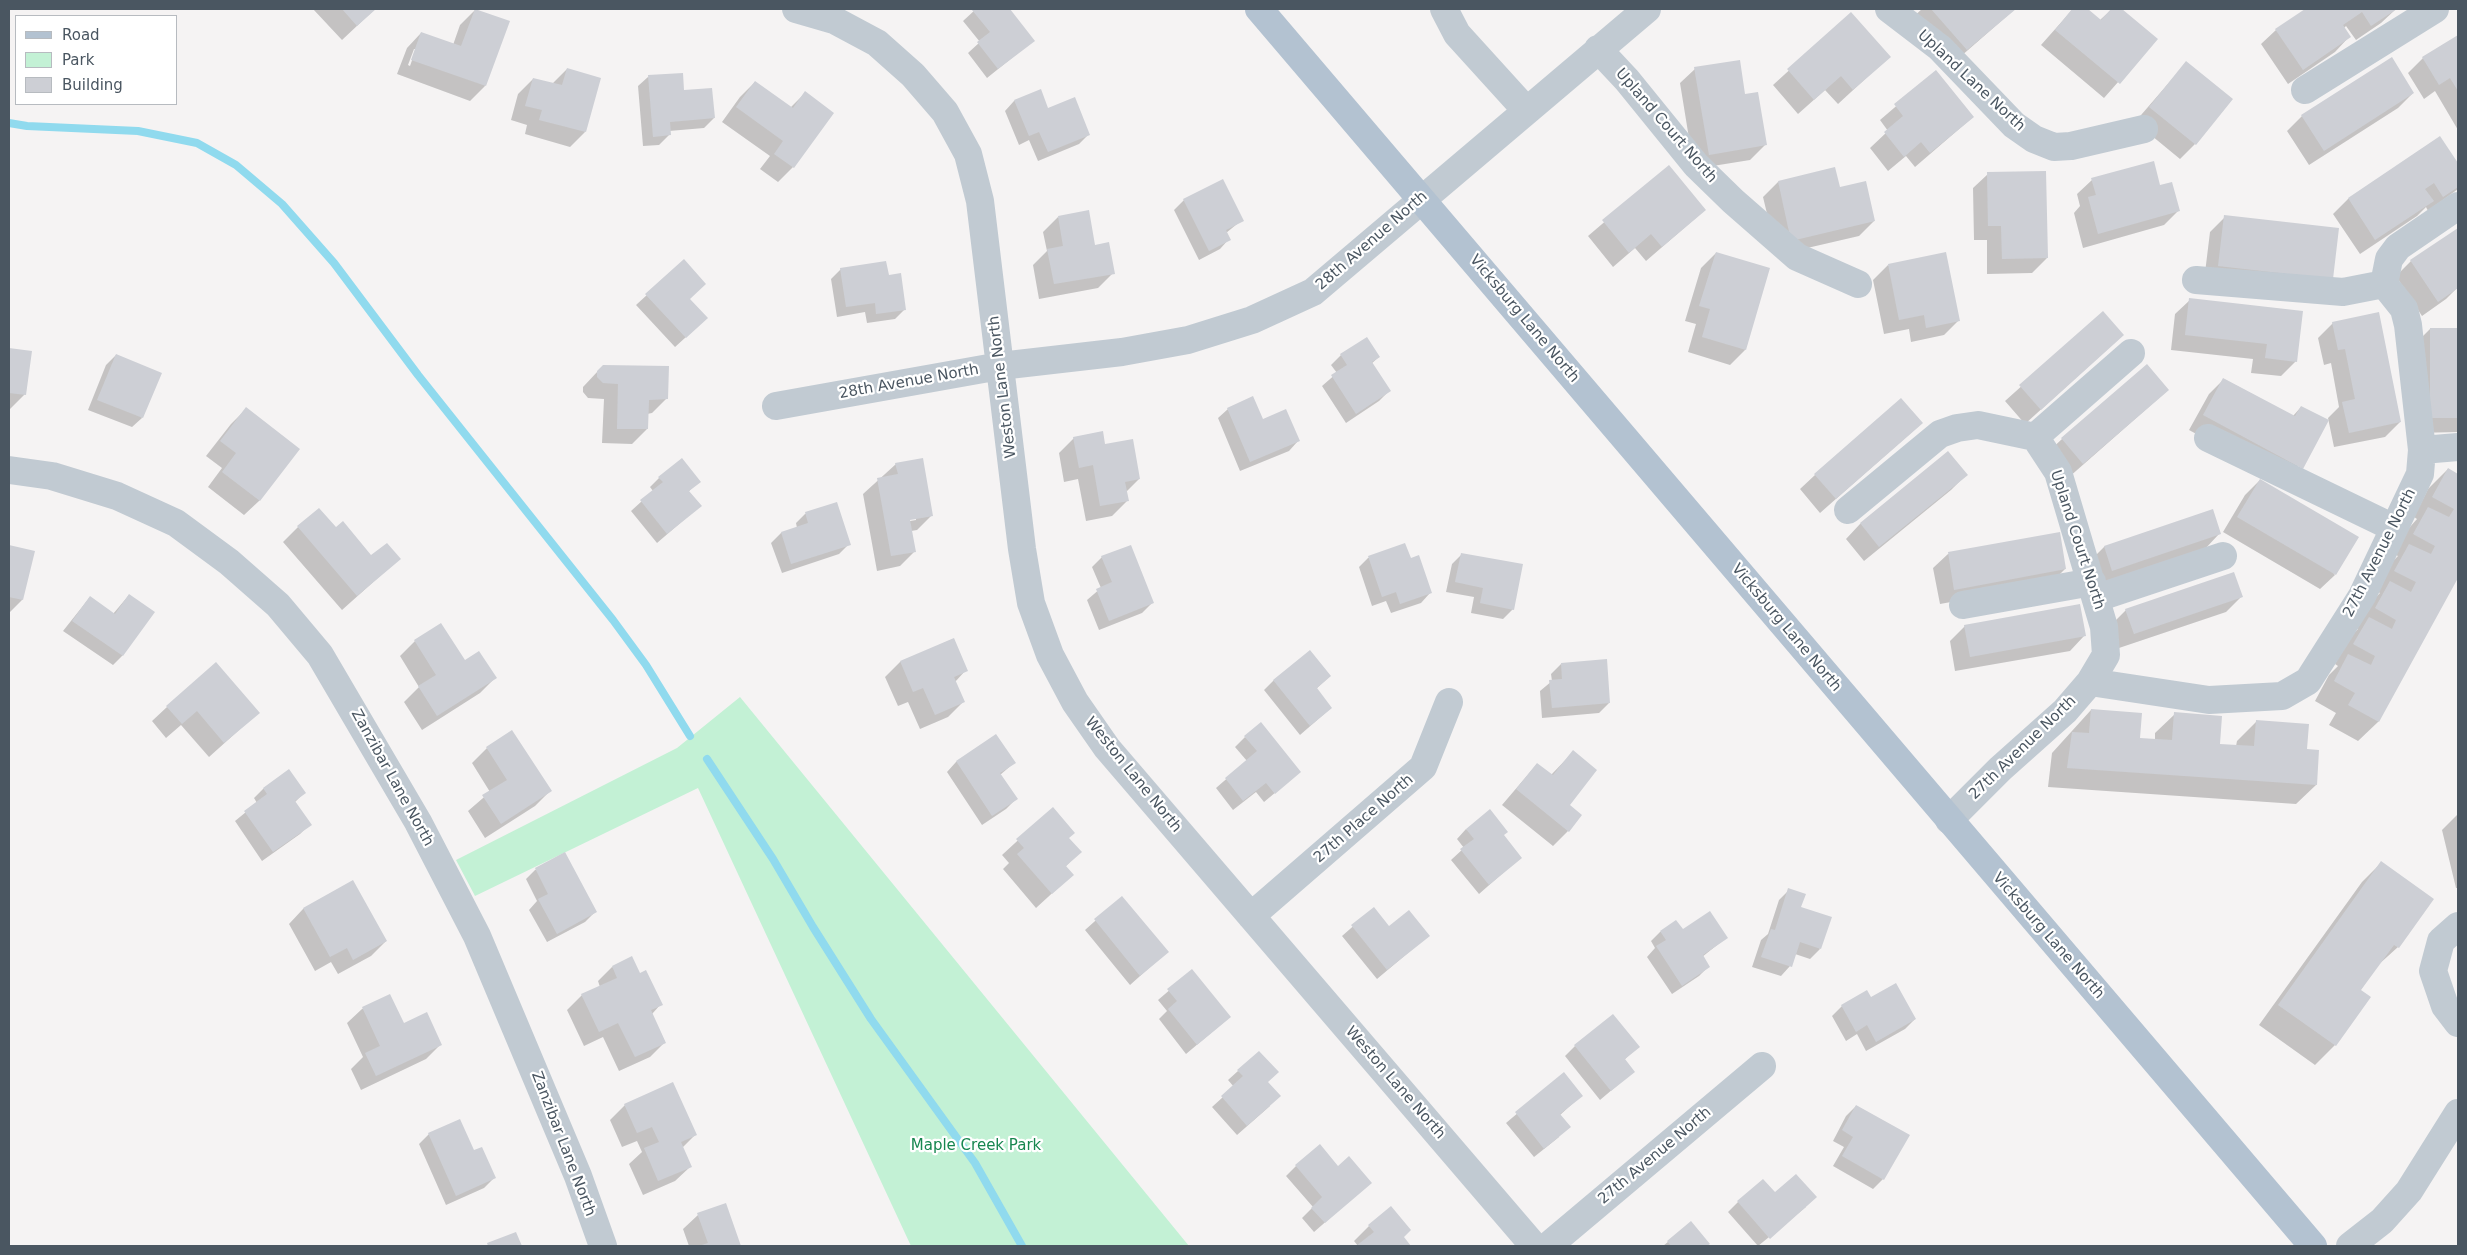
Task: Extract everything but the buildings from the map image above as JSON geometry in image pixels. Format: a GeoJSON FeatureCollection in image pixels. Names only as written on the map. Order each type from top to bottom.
{"type":"FeatureCollection","features":[{"type":"Feature","properties":{"kind":"main road","name":"Vicksburg Lane North"},"geometry":{"type":"LineString","coordinates":[[1259,9],[1948,820],[2313,1246]]}},
{"type":"Feature","properties":{"kind":"street","name":"Weston Lane North"},"geometry":{"type":"LineString","coordinates":[[796,9],[834,20],[877,43],[913,74],[944,112],[968,154],[980,201],[1022,549],[1031,603],[1050,655],[1075,702],[1107,748],[1534,1246]]}},
{"type":"Feature","properties":{"kind":"street"},"geometry":{"type":"LineString","coordinates":[[1422,9],[1456,34],[1526,110]]}},
{"type":"Feature","properties":{"kind":"street"},"geometry":{"type":"LineString","coordinates":[[1444,9],[1456,34]]}},
{"type":"Feature","properties":{"kind":"street","name":"28th Avenue North"},"geometry":{"type":"LineString","coordinates":[[776,406],[1000,366],[1122,352],[1188,340],[1252,320],[1313,292],[1646,9]]}},
{"type":"Feature","properties":{"kind":"street","name":"Upland Lane North"},"geometry":{"type":"LineString","coordinates":[[1889,9],[1940,48],[2014,125],[2034,139],[2054,147],[2071,146],[2144,128]]}},
{"type":"Feature","properties":{"kind":"street"},"geometry":{"type":"LineString","coordinates":[[2304,90],[2435,9]]}},
{"type":"Feature","properties":{"kind":"street","name":"Upland Court North"},"geometry":{"type":"LineString","coordinates":[[1598,49],[1627,80],[1696,165],[1733,202],[1797,257],[1858,284]]}},
{"type":"Feature","properties":{"kind":"street"},"geometry":{"type":"LineString","coordinates":[[2196,280],[2343,292],[2384,284],[2389,259],[2398,247],[2458,206]]}},
{"type":"Feature","properties":{"kind":"street","name":"27th Avenue North"},"geometry":{"type":"LineString","coordinates":[[1948,820],[2032,739],[2065,711],[2090,682],[2209,700],[2282,696],[2308,681],[2362,596],[2420,474],[2422,450],[2408,325],[2404,308],[2384,284]]}},
{"type":"Feature","properties":{"kind":"street"},"geometry":{"type":"LineString","coordinates":[[1848,510],[1940,434],[1957,428],[1978,425],[2035,437],[2131,354]]}},
{"type":"Feature","properties":{"kind":"street","name":"Upland Court North"},"geometry":{"type":"LineString","coordinates":[[2035,437],[2058,472],[2104,627],[2106,655],[2090,682]]}},
{"type":"Feature","properties":{"kind":"street"},"geometry":{"type":"LineString","coordinates":[[2208,438],[2394,528]]}},
{"type":"Feature","properties":{"kind":"street"},"geometry":{"type":"LineString","coordinates":[[2422,450],[2458,447]]}},
{"type":"Feature","properties":{"kind":"street","name":"Zanzibar Lane North"},"geometry":{"type":"LineString","coordinates":[[9,470],[52,476],[117,496],[176,523],[229,562],[278,605],[320,655],[418,822],[477,936],[571,1160],[603,1246]]}},
{"type":"Feature","properties":{"kind":"street"},"geometry":{"type":"LineString","coordinates":[[1963,605],[2094,590],[2223,556]]}},
{"type":"Feature","properties":{"kind":"street","name":"27th Place North"},"geometry":{"type":"LineString","coordinates":[[1252,916],[1423,767],[1449,702]]}},
{"type":"Feature","properties":{"kind":"street"},"geometry":{"type":"LineString","coordinates":[[2458,926],[2441,940],[2433,971],[2444,1006],[2458,1023]]}},
{"type":"Feature","properties":{"kind":"street","name":"27th Avenue North"},"geometry":{"type":"LineString","coordinates":[[1548,1246],[1762,1066]]}},
{"type":"Feature","properties":{"kind":"street"},"geometry":{"type":"LineString","coordinates":[[2350,1246],[2382,1221],[2409,1191],[2458,1113]]}},
{"type":"Feature","properties":{"kind":"green space","name":"Maple Creek Park"},"geometry":{"type":"Polygon","coordinates":[[[740,697],[1189,1246],[911,1246],[698,788],[475,896],[456,860],[677,748],[740,697]]]}},
{"type":"Feature","properties":{"kind":"waterway"},"geometry":{"type":"LineString","coordinates":[[9,123],[27,126],[138,131],[197,143],[236,165],[282,204],[334,263],[418,375],[613,620],[646,665],[690,736]]}},
{"type":"Feature","properties":{"kind":"waterway"},"geometry":{"type":"LineString","coordinates":[[707,759],[773,859],[871,1019],[975,1163],[1022,1246]]}}]}
